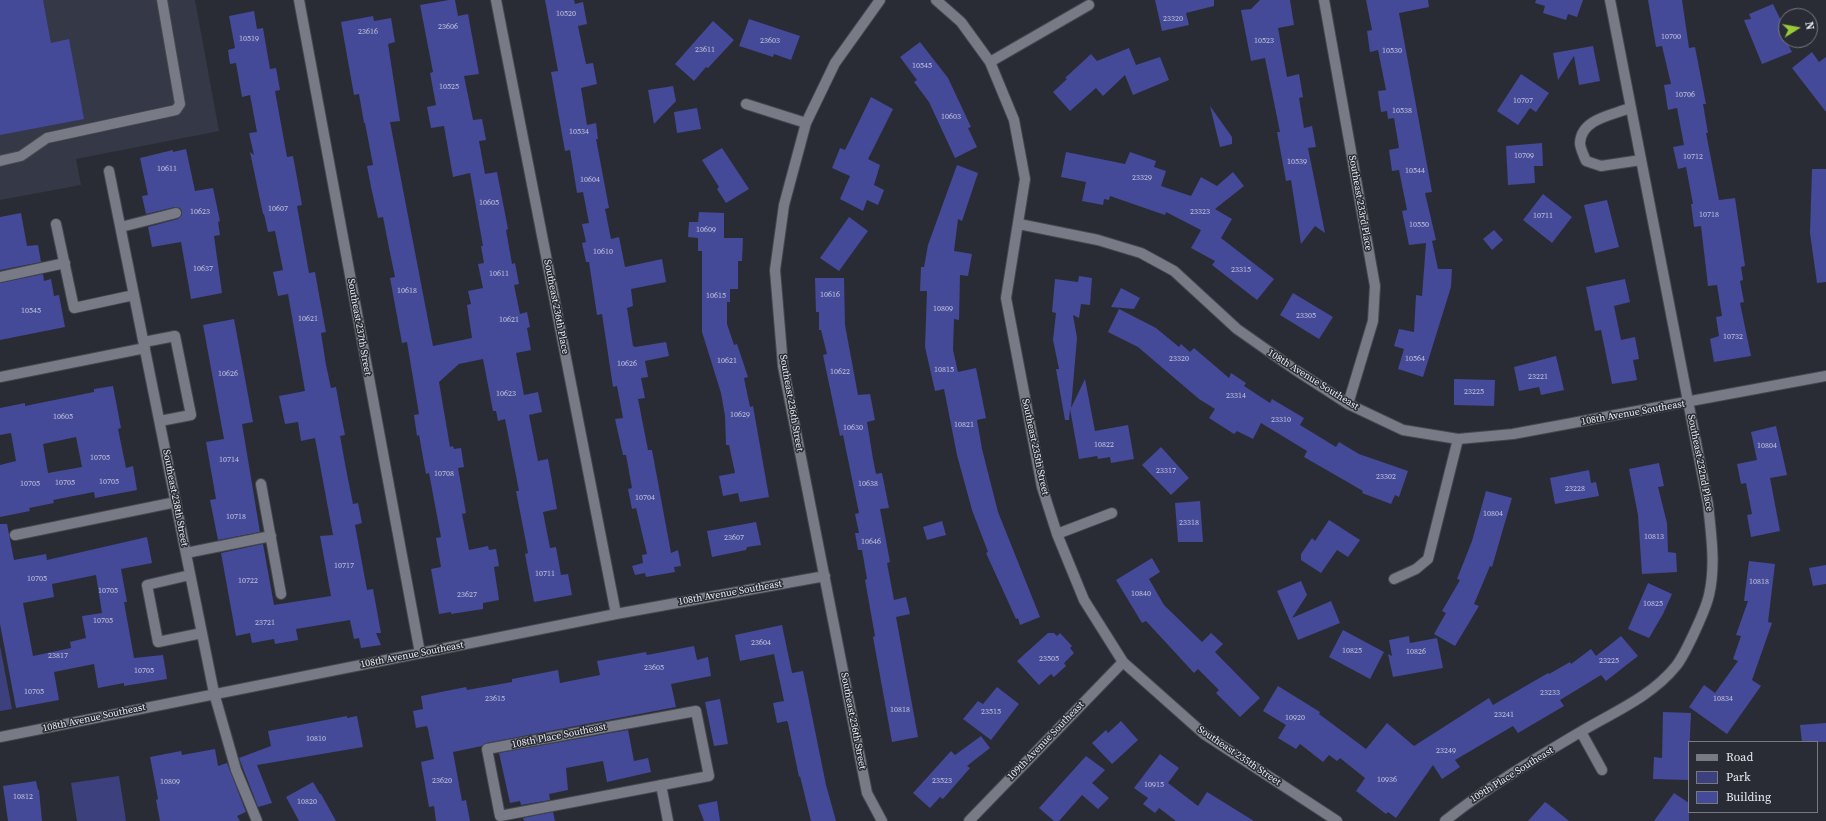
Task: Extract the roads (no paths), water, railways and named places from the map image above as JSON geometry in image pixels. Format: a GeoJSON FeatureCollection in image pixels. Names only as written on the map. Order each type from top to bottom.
{"type":"FeatureCollection","features":[{"type":"Feature","properties":{"kind":"street"},"geometry":{"type":"LineString","coordinates":[[0,161],[21,156],[47,138],[176,110],[180,104],[162,0]]}},
{"type":"Feature","properties":{"kind":"street","name":"Southeast 237th Street"},"geometry":{"type":"LineString","coordinates":[[299,0],[420,653]]}},
{"type":"Feature","properties":{"kind":"street","name":"Southeast 236th Place"},"geometry":{"type":"LineString","coordinates":[[496,0],[616,614]]}},
{"type":"Feature","properties":{"kind":"street","name":"Southeast 236th Street"},"geometry":{"type":"LineString","coordinates":[[880,0],[835,63],[806,123],[784,205],[775,270],[783,366],[867,793],[882,821]]}},
{"type":"Feature","properties":{"kind":"street","name":"Southeast 235th Street"},"geometry":{"type":"LineString","coordinates":[[936,0],[961,22],[990,62],[1014,120],[1025,180],[1006,298],[1042,487],[1057,534],[1084,600],[1123,662],[1204,734],[1337,821]]}},
{"type":"Feature","properties":{"kind":"street","name":"Southeast 233rd Place"},"geometry":{"type":"LineString","coordinates":[[1324,0],[1375,286],[1373,321],[1348,404]]}},
{"type":"Feature","properties":{"kind":"street","name":"Southeast 232nd Place"},"geometry":{"type":"LineString","coordinates":[[1610,0],[1708,504],[1713,552],[1709,595],[1695,630],[1676,666]]}},
{"type":"Feature","properties":{"kind":"street"},"geometry":{"type":"LineString","coordinates":[[990,62],[1089,5]]}},
{"type":"Feature","properties":{"kind":"street"},"geometry":{"type":"LineString","coordinates":[[746,104],[806,123]]}},
{"type":"Feature","properties":{"kind":"street"},"geometry":{"type":"LineString","coordinates":[[1630,108],[1588,124],[1582,133],[1580,144],[1586,161],[1601,166],[1641,160]]}},
{"type":"Feature","properties":{"kind":"street","name":"Southeast 238th Street"},"geometry":{"type":"LineString","coordinates":[[109,171],[214,693],[236,770],[257,821]]}},
{"type":"Feature","properties":{"kind":"street"},"geometry":{"type":"LineString","coordinates":[[121,226],[176,213]]}},
{"type":"Feature","properties":{"kind":"street"},"geometry":{"type":"LineString","coordinates":[[56,224],[74,308],[134,294]]}},
{"type":"Feature","properties":{"kind":"street","name":"108th Avenue Southeast"},"geometry":{"type":"LineString","coordinates":[[1018,224],[1098,240],[1141,253],[1174,271],[1236,329],[1294,370],[1348,404],[1403,430],[1458,439],[1513,434],[1826,376]]}},
{"type":"Feature","properties":{"kind":"street"},"geometry":{"type":"LineString","coordinates":[[0,277],[64,263]]}},
{"type":"Feature","properties":{"kind":"street"},"geometry":{"type":"LineString","coordinates":[[0,377],[145,345],[175,336],[191,415],[160,421]]}},
{"type":"Feature","properties":{"kind":"street"},"geometry":{"type":"LineString","coordinates":[[1394,578],[1416,569],[1428,559],[1458,439]]}},
{"type":"Feature","properties":{"kind":"street"},"geometry":{"type":"LineString","coordinates":[[261,484],[282,594]]}},
{"type":"Feature","properties":{"kind":"street"},"geometry":{"type":"LineString","coordinates":[[15,535],[176,502]]}},
{"type":"Feature","properties":{"kind":"street"},"geometry":{"type":"LineString","coordinates":[[1057,534],[1112,513]]}},
{"type":"Feature","properties":{"kind":"street"},"geometry":{"type":"LineString","coordinates":[[186,553],[271,536]]}},
{"type":"Feature","properties":{"kind":"street"},"geometry":{"type":"LineString","coordinates":[[190,575],[147,585],[158,642],[202,633]]}},
{"type":"Feature","properties":{"kind":"street","name":"108th Avenue Southeast"},"geometry":{"type":"LineString","coordinates":[[0,737],[214,693],[616,614],[825,576]]}},
{"type":"Feature","properties":{"kind":"street","name":"109th Avenue Southeast"},"geometry":{"type":"LineString","coordinates":[[974,819],[1123,662]]}},
{"type":"Feature","properties":{"kind":"street","name":"109th Place Southeast"},"geometry":{"type":"LineString","coordinates":[[1445,821],[1486,791],[1581,732],[1643,697],[1676,666]]}},
{"type":"Feature","properties":{"kind":"street","name":"108th Place Southeast"},"geometry":{"type":"LineString","coordinates":[[696,711],[709,776],[662,785],[500,816],[487,750],[696,711]]}},
{"type":"Feature","properties":{"kind":"street"},"geometry":{"type":"LineString","coordinates":[[1581,732],[1602,770]]}},
{"type":"Feature","properties":{"kind":"street"},"geometry":{"type":"LineString","coordinates":[[662,785],[668,821]]}}]}
